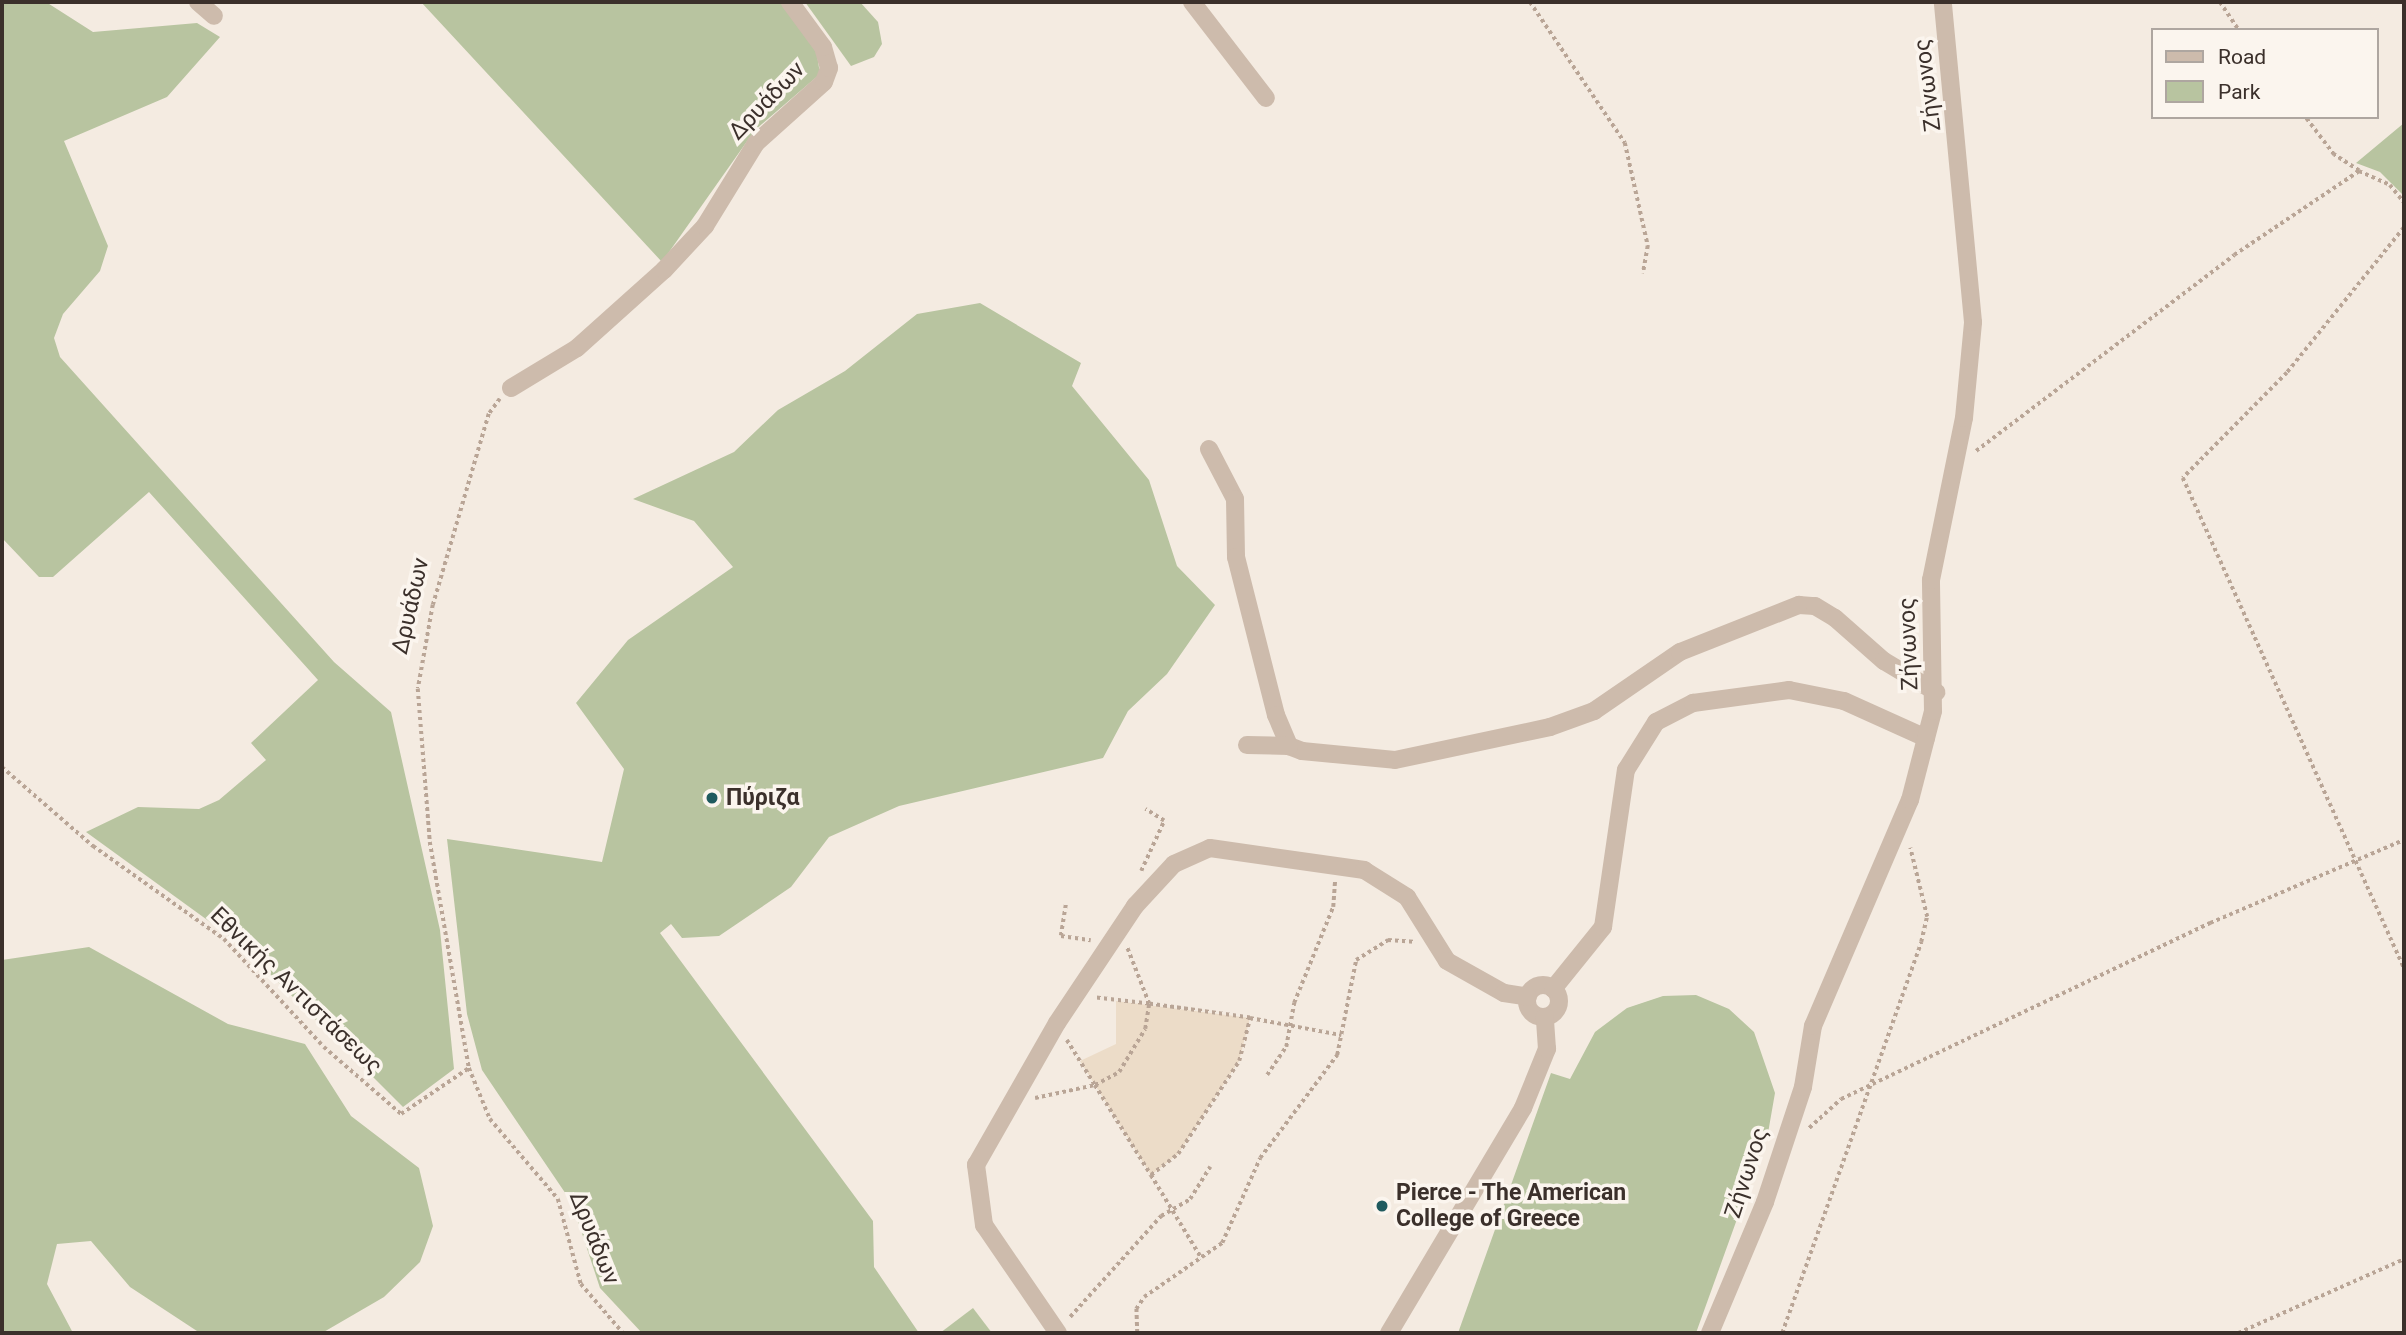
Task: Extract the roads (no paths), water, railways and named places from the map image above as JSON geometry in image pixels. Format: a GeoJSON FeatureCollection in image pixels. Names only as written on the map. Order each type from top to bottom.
{"type":"FeatureCollection","features":[{"type":"Feature","properties":{"kind":"street"},"geometry":{"type":"LineString","coordinates":[[198,2],[214,16]]}},
{"type":"Feature","properties":{"kind":"street","name":"Δρυάδων"},"geometry":{"type":"LineString","coordinates":[[511,388],[577,348],[664,270],[705,226],[756,144],[824,82],[829,68],[823,47],[790,2]]}},
{"type":"Feature","properties":{"kind":"street"},"geometry":{"type":"LineString","coordinates":[[1192,2],[1266,98]]}},
{"type":"Feature","properties":{"kind":"street","name":"Ζήνωνος"},"geometry":{"type":"LineString","coordinates":[[1710,1333],[1765,1202],[1803,1087],[1813,1026],[1896,831],[1926,738],[1936,692],[1931,580],[1955,467],[1973,322],[1943,2]]}},
{"type":"Feature","properties":{"kind":"street"},"geometry":{"type":"LineString","coordinates":[[1209,449],[1235,499],[1236,557],[1289,746]]}},
{"type":"Feature","properties":{"kind":"street"},"geometry":{"type":"LineString","coordinates":[[1247,745],[1289,746],[1395,760],[1550,727],[1594,710],[1680,652],[1798,605],[1815,606],[1835,618],[1884,661],[1936,692]]}},
{"type":"Feature","properties":{"kind":"street"},"geometry":{"type":"LineString","coordinates":[[1553,989],[1603,927],[1626,770],[1656,722],[1693,703],[1789,690],[1844,701],[1926,738]]}},
{"type":"Feature","properties":{"kind":"street"},"geometry":{"type":"LineString","coordinates":[[1057,1332],[984,1225],[976,1196],[979,1156],[1006,1104],[1076,994],[1111,930],[1174,864],[1210,848],[1337,865],[1394,884],[1437,949],[1476,980],[1528,997]]}},
{"type":"Feature","properties":{"kind":"street"},"geometry":{"type":"LineString","coordinates":[[1528,997],[1539,986],[1553,989]]}},
{"type":"Feature","properties":{"kind":"street"},"geometry":{"type":"LineString","coordinates":[[1545,1017],[1559,1005],[1553,989]]}},
{"type":"Feature","properties":{"kind":"street"},"geometry":{"type":"LineString","coordinates":[[1528,997],[1533,1014],[1545,1017]]}},
{"type":"Feature","properties":{"kind":"street"},"geometry":{"type":"LineString","coordinates":[[1389,1333],[1523,1108],[1547,1049],[1545,1017]]}},
{"type":"Feature","properties":{"kind":"place","name":"Πύριζα"},"geometry":{"type":"Point","coordinates":[712,798]}},
{"type":"Feature","properties":{"kind":"place","name":"Pierce - The American College of Greece"},"geometry":{"type":"Point","coordinates":[1382,1206]}}]}
